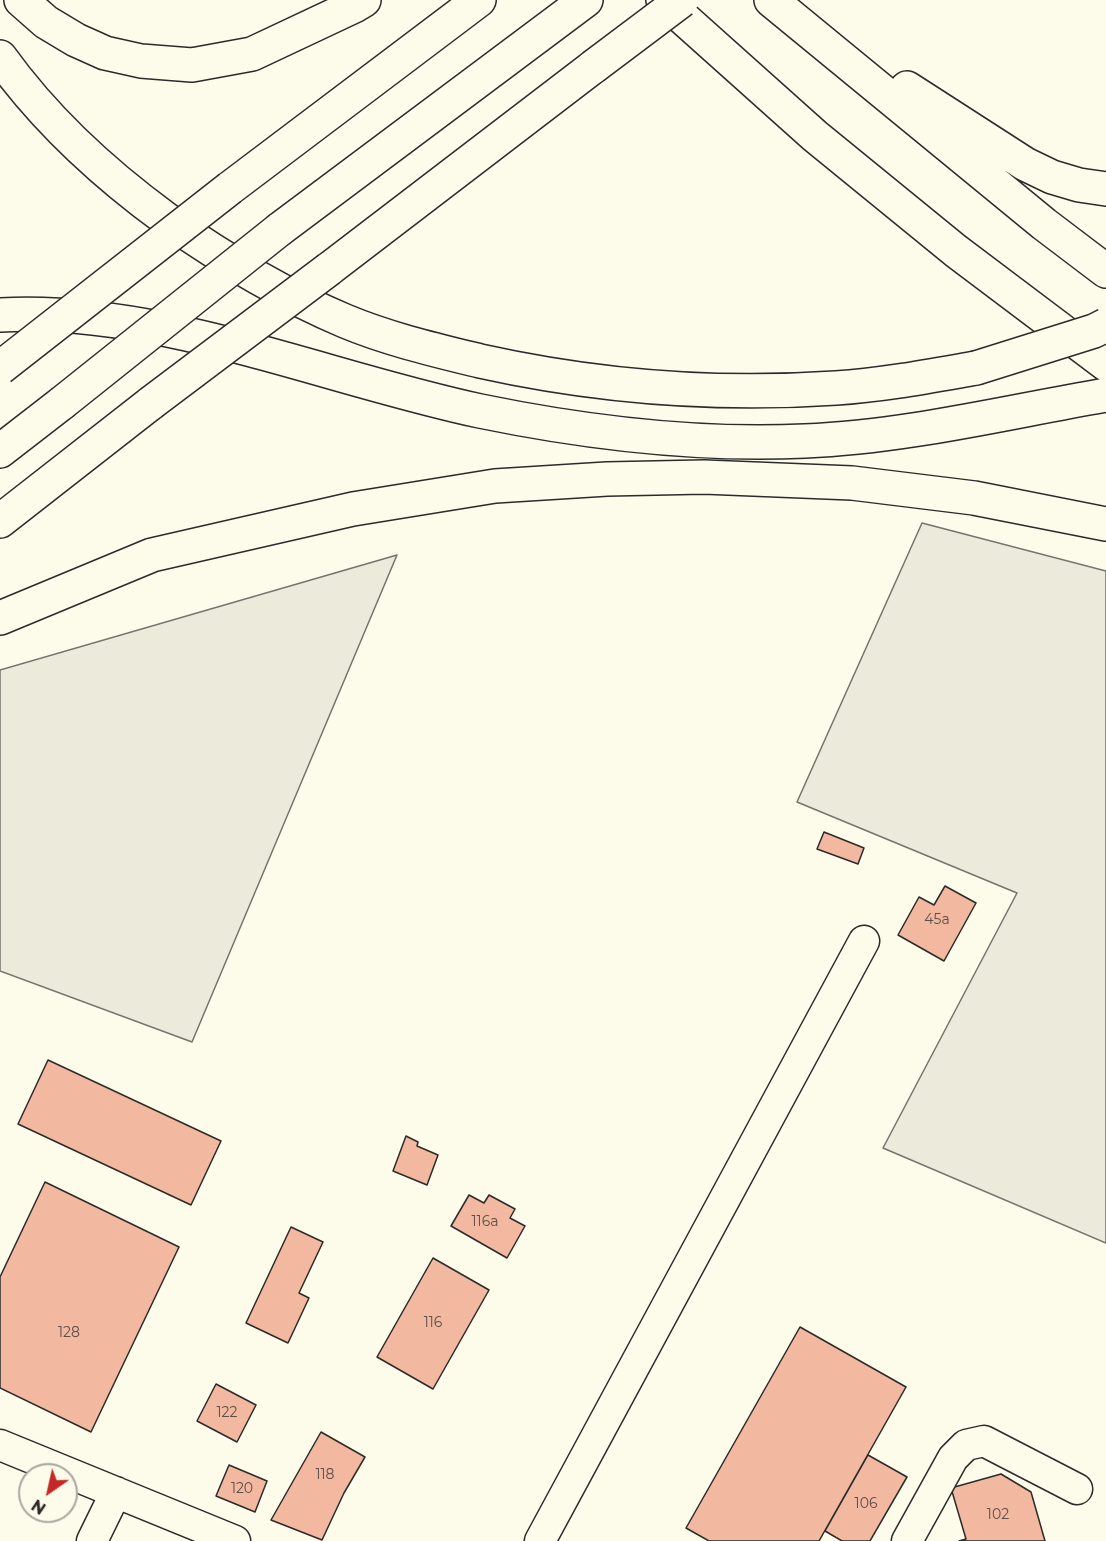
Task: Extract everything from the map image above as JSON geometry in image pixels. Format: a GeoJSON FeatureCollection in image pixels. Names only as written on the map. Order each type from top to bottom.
{"type":"FeatureCollection","features":[{"type":"Feature","properties":{"kind":"highway"},"geometry":{"type":"LineString","coordinates":[[21,0],[46,22],[76,40],[105,53],[141,61],[192,65],[252,54],[364,0]]}},
{"type":"Feature","properties":{"kind":"highway"},"geometry":{"type":"LineString","coordinates":[[0,368],[230,188],[479,0]]}},
{"type":"Feature","properties":{"kind":"highway"},"geometry":{"type":"LineString","coordinates":[[0,451],[280,229],[586,0]]}},
{"type":"Feature","properties":{"kind":"highway"},"geometry":{"type":"LineString","coordinates":[[663,0],[815,136],[956,251],[1106,364]]}},
{"type":"Feature","properties":{"kind":"highway"},"geometry":{"type":"LineString","coordinates":[[0,522],[151,403],[682,0]]}},
{"type":"Feature","properties":{"kind":"highway"},"geometry":{"type":"LineString","coordinates":[[771,0],[1025,164],[1052,177],[1106,189]]}},
{"type":"Feature","properties":{"kind":"highway"},"geometry":{"type":"LineString","coordinates":[[771,0],[1035,216],[1106,271]]}},
{"type":"Feature","properties":{"kind":"highway"},"geometry":{"type":"LineString","coordinates":[[0,57],[30,97],[64,133],[138,199],[190,236],[266,284],[348,322],[396,339],[502,366],[566,377],[693,389],[837,388],[914,379],[976,368],[1016,357],[1106,325]]}},
{"type":"Feature","properties":{"kind":"highway"},"geometry":{"type":"LineString","coordinates":[[0,315],[97,319],[183,333],[420,398],[610,433],[677,440],[805,441],[826,439],[914,429],[1106,395]]}},
{"type":"Feature","properties":{"kind":"highway"},"geometry":{"type":"LineString","coordinates":[[0,618],[152,555],[353,509],[495,486],[607,479],[704,477],[852,483],[975,498],[1106,524]]}},
{"type":"Feature","properties":{"kind":"street"},"geometry":{"type":"LineString","coordinates":[[540,1541],[864,941]]}},
{"type":"Feature","properties":{"kind":"street"},"geometry":{"type":"LineString","coordinates":[[907,1541],[953,1458],[966,1444],[984,1441],[1077,1489]]}},
{"type":"Feature","properties":{"kind":"street"},"geometry":{"type":"LineString","coordinates":[[0,1445],[235,1541]]}},
{"type":"Feature","properties":{"kind":"street"},"geometry":{"type":"LineString","coordinates":[[92,1541],[116,1492]]}},
{"type":"Feature","properties":{"kind":"shaded area"},"geometry":{"type":"Polygon","coordinates":[[[922,523],[1106,571],[1106,1243],[883,1148],[1017,893],[797,802],[922,523]]]}},
{"type":"Feature","properties":{"kind":"shaded area"},"geometry":{"type":"Polygon","coordinates":[[[397,555],[192,1042],[0,971],[0,670],[397,555]]]}},
{"type":"Feature","properties":{"kind":"building"},"geometry":{"type":"Polygon","coordinates":[[[824,832],[864,848],[858,864],[817,849],[824,832]]]}},
{"type":"Feature","properties":{"kind":"building"},"geometry":{"type":"Polygon","coordinates":[[[945,886],[976,903],[944,961],[898,935],[919,897],[934,905],[945,886]]]}},
{"type":"Feature","properties":{"kind":"building"},"geometry":{"type":"Polygon","coordinates":[[[48,1060],[221,1141],[191,1205],[18,1124],[48,1060]]]}},
{"type":"Feature","properties":{"kind":"building"},"geometry":{"type":"Polygon","coordinates":[[[406,1136],[418,1142],[417,1146],[438,1155],[427,1185],[393,1171],[406,1136]]]}},
{"type":"Feature","properties":{"kind":"building"},"geometry":{"type":"Polygon","coordinates":[[[45,1182],[179,1247],[91,1432],[0,1388],[0,1277],[45,1182]]]}},
{"type":"Feature","properties":{"kind":"building"},"geometry":{"type":"Polygon","coordinates":[[[469,1195],[484,1203],[489,1195],[515,1209],[510,1218],[525,1226],[507,1258],[451,1226],[469,1195]]]}},
{"type":"Feature","properties":{"kind":"building"},"geometry":{"type":"Polygon","coordinates":[[[291,1227],[323,1242],[299,1293],[309,1298],[288,1343],[246,1323],[291,1227]]]}},
{"type":"Feature","properties":{"kind":"building"},"geometry":{"type":"Polygon","coordinates":[[[433,1258],[489,1290],[433,1389],[377,1357],[433,1258]]]}},
{"type":"Feature","properties":{"kind":"building"},"geometry":{"type":"Polygon","coordinates":[[[800,1327],[906,1387],[819,1541],[709,1541],[686,1528],[800,1327]]]}},
{"type":"Feature","properties":{"kind":"building"},"geometry":{"type":"Polygon","coordinates":[[[216,1384],[256,1405],[237,1442],[197,1421],[216,1384]]]}},
{"type":"Feature","properties":{"kind":"building"},"geometry":{"type":"Polygon","coordinates":[[[321,1432],[365,1457],[344,1493],[322,1540],[271,1520],[321,1432]]]}},
{"type":"Feature","properties":{"kind":"building"},"geometry":{"type":"Polygon","coordinates":[[[868,1455],[907,1477],[870,1541],[842,1541],[825,1531],[868,1455]]]}},
{"type":"Feature","properties":{"kind":"building"},"geometry":{"type":"Polygon","coordinates":[[[229,1465],[267,1481],[255,1512],[216,1496],[229,1465]]]}},
{"type":"Feature","properties":{"kind":"building"},"geometry":{"type":"Polygon","coordinates":[[[1001,1474],[1031,1492],[1045,1541],[959,1541],[966,1539],[951,1488],[1001,1474]]]}}]}
